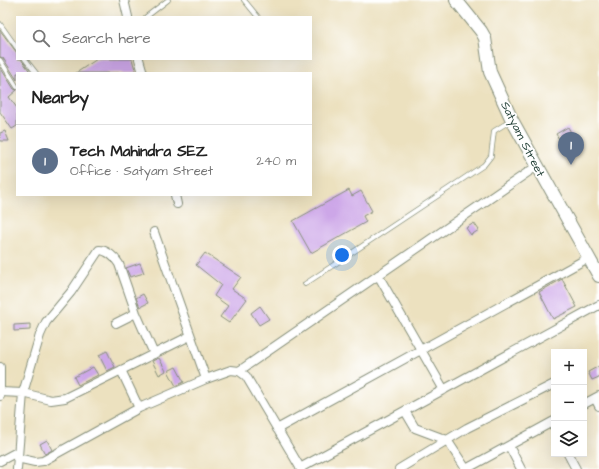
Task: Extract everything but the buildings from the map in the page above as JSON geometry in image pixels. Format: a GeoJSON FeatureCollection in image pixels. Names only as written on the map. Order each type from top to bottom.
{"type":"FeatureCollection","features":[{"type":"Feature","properties":{"kind":"street"},"geometry":{"type":"LineString","coordinates":[[124,0],[128,16]]}},
{"type":"Feature","properties":{"kind":"street","name":"Satyam Street"},"geometry":{"type":"LineString","coordinates":[[456,0],[485,38],[490,72],[512,120],[599,276]]}},
{"type":"Feature","properties":{"kind":"street"},"geometry":{"type":"LineString","coordinates":[[139,60],[143,72]]}},
{"type":"Feature","properties":{"kind":"street"},"geometry":{"type":"LineString","coordinates":[[239,371],[537,166]]}},
{"type":"Feature","properties":{"kind":"street"},"geometry":{"type":"LineString","coordinates":[[175,196],[177,204]]}},
{"type":"Feature","properties":{"kind":"street"},"geometry":{"type":"LineString","coordinates":[[154,232],[206,378]]}},
{"type":"Feature","properties":{"kind":"street"},"geometry":{"type":"LineString","coordinates":[[17,469],[23,393],[43,328],[74,287],[99,250],[103,250],[117,261],[136,313],[154,354]]}},
{"type":"Feature","properties":{"kind":"street"},"geometry":{"type":"LineString","coordinates":[[278,429],[588,258]]}},
{"type":"Feature","properties":{"kind":"street"},"geometry":{"type":"LineString","coordinates":[[378,275],[444,390]]}},
{"type":"Feature","properties":{"kind":"street"},"geometry":{"type":"LineString","coordinates":[[0,461],[17,455],[35,462],[43,462],[139,408],[206,378],[231,370],[239,371],[246,376],[300,469],[599,305]]}},
{"type":"Feature","properties":{"kind":"street"},"geometry":{"type":"LineString","coordinates":[[116,323],[136,313]]}},
{"type":"Feature","properties":{"kind":"street"},"geometry":{"type":"LineString","coordinates":[[0,366],[0,394],[23,393],[52,400],[62,399],[190,336]]}},
{"type":"Feature","properties":{"kind":"street"},"geometry":{"type":"LineString","coordinates":[[121,370],[139,408]]}},
{"type":"Feature","properties":{"kind":"street"},"geometry":{"type":"LineString","coordinates":[[399,469],[447,440],[552,385]]}},
{"type":"Feature","properties":{"kind":"street"},"geometry":{"type":"LineString","coordinates":[[587,402],[597,397],[599,406]]}},
{"type":"Feature","properties":{"kind":"street"},"geometry":{"type":"LineString","coordinates":[[405,411],[415,428],[447,440],[466,469],[551,425]]}},
{"type":"Feature","properties":{"kind":"street"},"geometry":{"type":"LineString","coordinates":[[509,446],[522,469]]}},
{"type":"Feature","properties":{"kind":"street"},"geometry":{"type":"LineString","coordinates":[[570,457],[576,469]]}},
{"type":"Feature","properties":{"kind":"lane"},"geometry":{"type":"LineString","coordinates":[[147,16],[168,0]]}},
{"type":"Feature","properties":{"kind":"lane"},"geometry":{"type":"LineString","coordinates":[[244,0],[257,16]]}},
{"type":"Feature","properties":{"kind":"lane"},"geometry":{"type":"LineString","coordinates":[[0,24],[16,47]]}},
{"type":"Feature","properties":{"kind":"lane"},"geometry":{"type":"LineString","coordinates":[[0,60],[16,85]]}},
{"type":"Feature","properties":{"kind":"lane"},"geometry":{"type":"LineString","coordinates":[[26,60],[35,72]]}},
{"type":"Feature","properties":{"kind":"lane"},"geometry":{"type":"LineString","coordinates":[[305,284],[484,165],[491,156],[494,131],[512,120]]}},
{"type":"Feature","properties":{"kind":"place","name":"Tech Mahindra SEZ"},"geometry":{"type":"Point","coordinates":[571,165]}}]}
